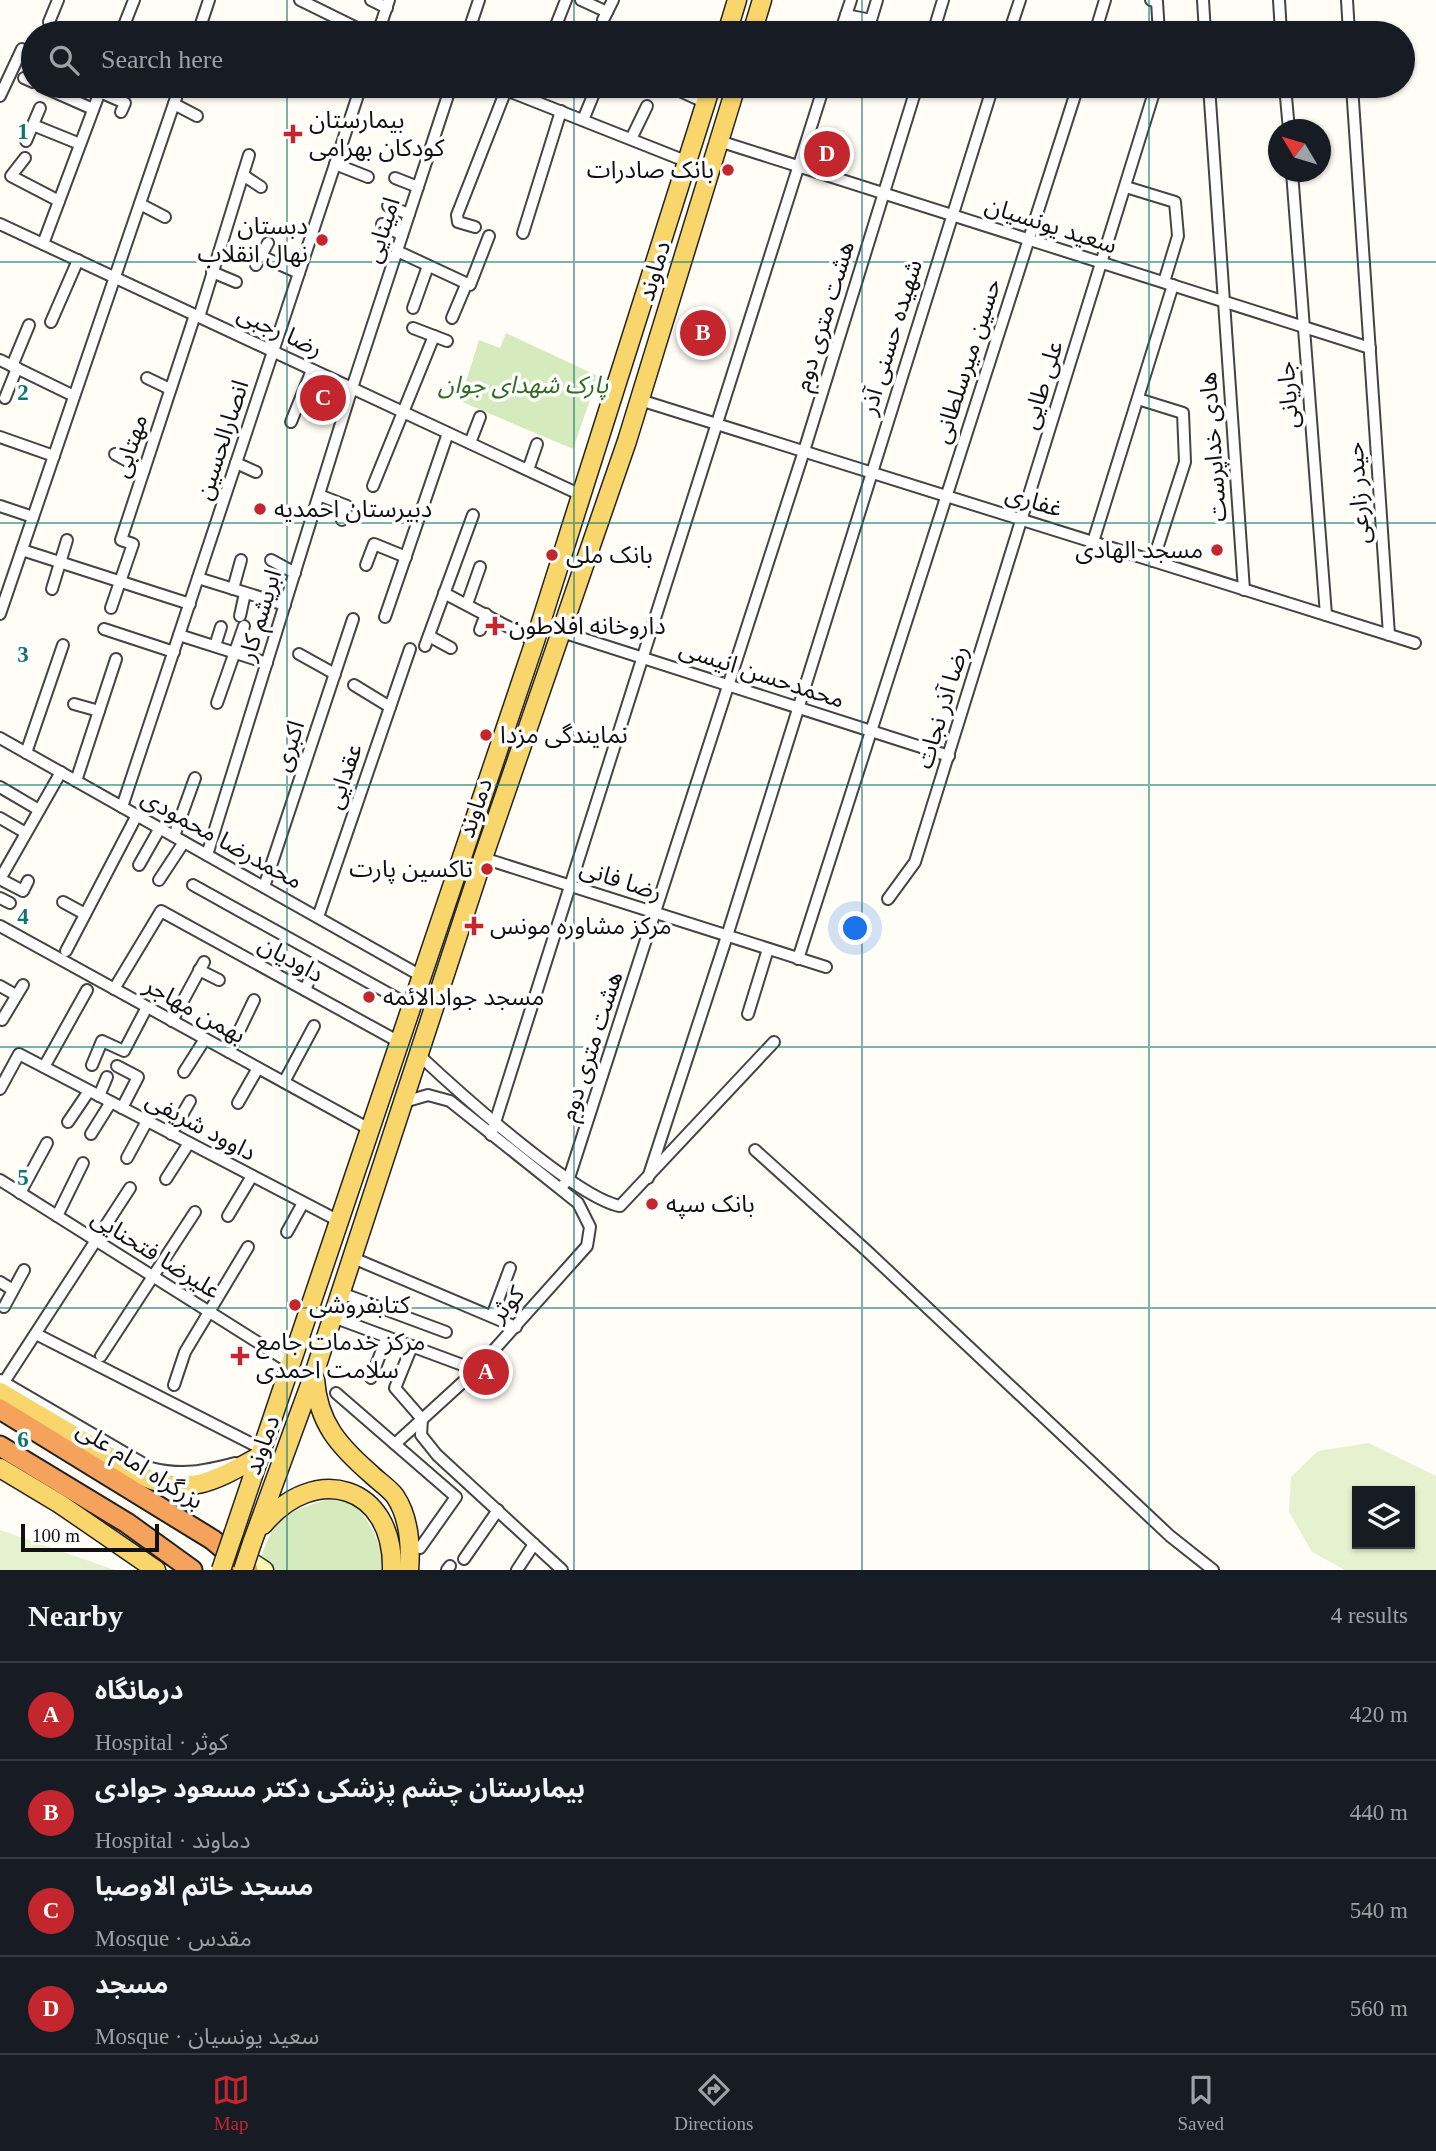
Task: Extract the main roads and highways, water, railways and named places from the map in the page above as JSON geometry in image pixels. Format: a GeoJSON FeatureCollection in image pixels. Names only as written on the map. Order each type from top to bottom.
{"type":"FeatureCollection","features":[{"type":"Feature","properties":{"kind":"highway","name":"بزرگراه امام علی"},"geometry":{"type":"LineString","coordinates":[[0,1409],[213,1540],[245,1570]]}},
{"type":"Feature","properties":{"kind":"highway"},"geometry":{"type":"LineString","coordinates":[[0,1446],[116,1517],[192,1570]]}},
{"type":"Feature","properties":{"kind":"main road"},"geometry":{"type":"LineString","coordinates":[[731,21],[737,0]]}},
{"type":"Feature","properties":{"kind":"main road"},"geometry":{"type":"LineString","coordinates":[[756,21],[762,0]]}},
{"type":"Feature","properties":{"kind":"main road","name":"دماوند"},"geometry":{"type":"LineString","coordinates":[[221,1570],[289,1362],[401,1043],[535,641],[707,98]]}},
{"type":"Feature","properties":{"kind":"main road","name":"دماوند"},"geometry":{"type":"LineString","coordinates":[[245,1570],[253,1539],[315,1371],[483,858],[640,400],[732,98]]}},
{"type":"Feature","properties":{"kind":"main road"},"geometry":{"type":"LineString","coordinates":[[315,1371],[317,1402],[324,1422],[346,1453],[395,1496],[404,1517],[411,1553],[409,1570]]}},
{"type":"Feature","properties":{"kind":"main road"},"geometry":{"type":"LineString","coordinates":[[1,1385],[144,1477],[168,1485],[204,1485],[260,1453]]}},
{"type":"Feature","properties":{"kind":"main road"},"geometry":{"type":"LineString","coordinates":[[0,1468],[60,1504],[156,1570]]}},
{"type":"Feature","properties":{"kind":"main road"},"geometry":{"type":"LineString","coordinates":[[253,1539],[281,1506],[298,1495],[319,1489],[339,1488],[361,1497],[378,1516],[392,1547],[392,1570]]}},
{"type":"Feature","properties":{"kind":"main road"},"geometry":{"type":"LineString","coordinates":[[213,1540],[265,1570]]}},
{"type":"Feature","properties":{"kind":"place","name":"بیمارستان کودکان بهرامی"},"geometry":{"type":"Point","coordinates":[293,134]}},
{"type":"Feature","properties":{"kind":"place","name":"مسجد"},"geometry":{"type":"Point","coordinates":[827,154]}},
{"type":"Feature","properties":{"kind":"place","name":"بانک صادرات"},"geometry":{"type":"Point","coordinates":[728,170]}},
{"type":"Feature","properties":{"kind":"place","name":"دبستان نهال انقلاب"},"geometry":{"type":"Point","coordinates":[322,240]}},
{"type":"Feature","properties":{"kind":"place","name":"بیمارستان چشم پزشکی دکتر مسعود جوادی"},"geometry":{"type":"Point","coordinates":[703,333]}},
{"type":"Feature","properties":{"kind":"place","name":"مسجد خاتم الاوصیا"},"geometry":{"type":"Point","coordinates":[323,398]}},
{"type":"Feature","properties":{"kind":"place","name":"دبیرستان احمدیه"},"geometry":{"type":"Point","coordinates":[260,509]}},
{"type":"Feature","properties":{"kind":"place","name":"مسجد الهادی"},"geometry":{"type":"Point","coordinates":[1217,550]}},
{"type":"Feature","properties":{"kind":"place","name":"بانک ملی"},"geometry":{"type":"Point","coordinates":[552,555]}},
{"type":"Feature","properties":{"kind":"place","name":"داروخانه افلاطون"},"geometry":{"type":"Point","coordinates":[495,626]}},
{"type":"Feature","properties":{"kind":"place","name":"نمایندگی مزدا"},"geometry":{"type":"Point","coordinates":[486,735]}},
{"type":"Feature","properties":{"kind":"place","name":"تاکسین پارت"},"geometry":{"type":"Point","coordinates":[487,869]}},
{"type":"Feature","properties":{"kind":"place","name":"مرکز مشاوره مونس"},"geometry":{"type":"Point","coordinates":[474,926]}},
{"type":"Feature","properties":{"kind":"place","name":"مسجد جوادالائمه"},"geometry":{"type":"Point","coordinates":[369,997]}},
{"type":"Feature","properties":{"kind":"place","name":"بانک سپه"},"geometry":{"type":"Point","coordinates":[652,1204]}},
{"type":"Feature","properties":{"kind":"place","name":"کتابفروشی"},"geometry":{"type":"Point","coordinates":[295,1305]}},
{"type":"Feature","properties":{"kind":"place","name":"مرکز خدمات جامع سلامت احمدی"},"geometry":{"type":"Point","coordinates":[240,1356]}},
{"type":"Feature","properties":{"kind":"place","name":"درمانگاه"},"geometry":{"type":"Point","coordinates":[486,1372]}},
{"type":"Feature","properties":{"kind":"park label","name":"پارک شهدای جوان"},"geometry":{"type":"Point","coordinates":[523,385]}}]}
